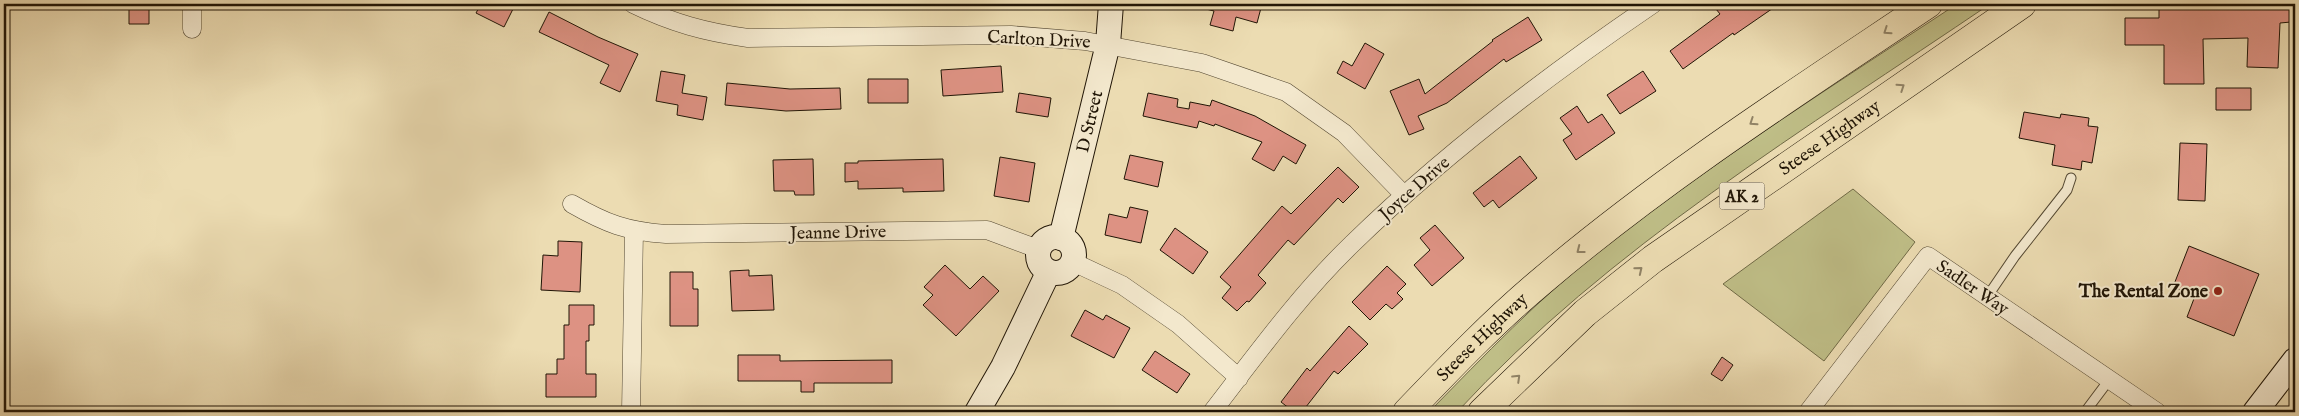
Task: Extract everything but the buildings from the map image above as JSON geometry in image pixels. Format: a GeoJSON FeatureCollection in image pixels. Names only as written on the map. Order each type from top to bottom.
{"type":"FeatureCollection","features":[{"type":"Feature","properties":{"kind":"highway","name":"Steese Highway"},"geometry":{"type":"LineString","coordinates":[[1407,412],[1461,356],[1542,280],[1627,213],[1710,152],[1928,4]]}},
{"type":"Feature","properties":{"kind":"highway","name":"Steese Highway"},"geometry":{"type":"LineString","coordinates":[[1482,412],[1586,313],[1653,259],[2022,4]]}},
{"type":"Feature","properties":{"kind":"street"},"geometry":{"type":"LineString","coordinates":[[192,4],[192,28]]}},
{"type":"Feature","properties":{"kind":"street","name":"Carlton Drive"},"geometry":{"type":"LineString","coordinates":[[633,4],[654,14],[707,32],[748,38],[1011,35],[1108,44],[1202,63],[1286,92],[1344,133],[1404,196]]}},
{"type":"Feature","properties":{"kind":"street","name":"D Street"},"geometry":{"type":"LineString","coordinates":[[1061,238],[1108,44],[1111,4]]}},
{"type":"Feature","properties":{"kind":"street","name":"Joyce Drive"},"geometry":{"type":"LineString","coordinates":[[1212,412],[1305,296],[1351,245],[1485,126],[1653,4]]}},
{"type":"Feature","properties":{"kind":"street","name":"Jeanne Drive"},"geometry":{"type":"LineString","coordinates":[[572,204],[598,219],[634,231],[666,234],[987,230],[1038,249]]}},
{"type":"Feature","properties":{"kind":"street"},"geometry":{"type":"LineString","coordinates":[[631,412],[634,231]]}},
{"type":"Feature","properties":{"kind":"street"},"geometry":{"type":"LineString","coordinates":[[1049,238],[1061,238],[1071,245],[1074,251],[1073,262],[1060,274],[1048,272],[1040,264],[1038,249],[1049,238]]}},
{"type":"Feature","properties":{"kind":"street","name":"Sadler Way"},"geometry":{"type":"LineString","coordinates":[[1808,412],[1928,256],[2157,412]]}},
{"type":"Feature","properties":{"kind":"street"},"geometry":{"type":"LineString","coordinates":[[1073,262],[1122,285],[1178,324],[1238,378]]}},
{"type":"Feature","properties":{"kind":"street"},"geometry":{"type":"LineString","coordinates":[[977,412],[1003,367],[1048,272]]}},
{"type":"Feature","properties":{"kind":"street"},"geometry":{"type":"LineString","coordinates":[[2255,412],[2295,360]]}},
{"type":"Feature","properties":{"kind":"lane"},"geometry":{"type":"LineString","coordinates":[[1987,297],[2015,256],[2067,190],[2071,178]]}},
{"type":"Feature","properties":{"kind":"lane"},"geometry":{"type":"LineString","coordinates":[[2085,412],[2110,380]]}},
{"type":"Feature","properties":{"kind":"shaded area"},"geometry":{"type":"Polygon","coordinates":[[[1957,4],[1990,4],[1781,145],[1644,243],[1579,296],[1516,352],[1457,412],[1429,412],[1534,307],[1602,249],[1732,153],[1957,4]]]}},
{"type":"Feature","properties":{"kind":"shaded area"},"geometry":{"type":"Polygon","coordinates":[[[1853,189],[1915,242],[1824,361],[1723,284],[1853,189]]]}},
{"type":"Feature","properties":{"kind":"place","name":"The Rental Zone"},"geometry":{"type":"Point","coordinates":[2218,291]}}]}
